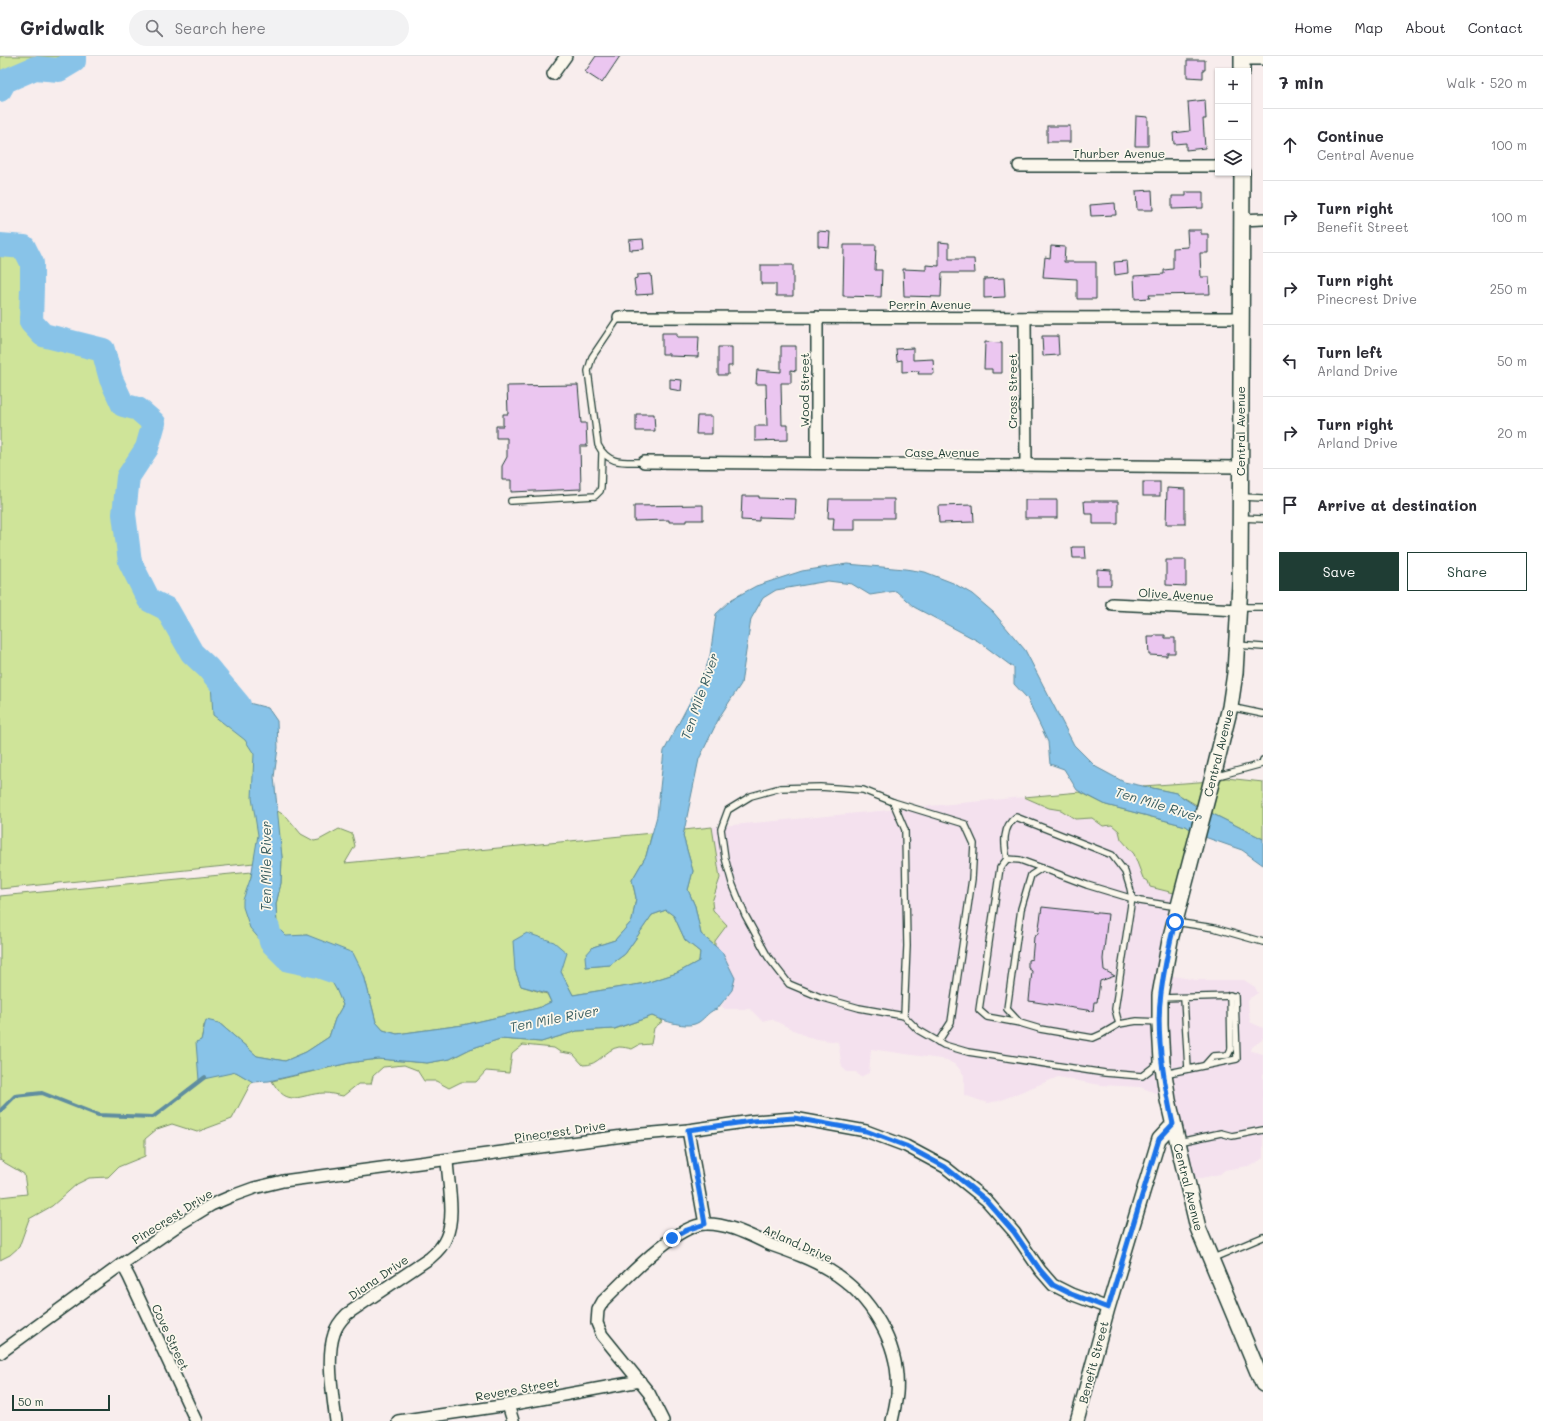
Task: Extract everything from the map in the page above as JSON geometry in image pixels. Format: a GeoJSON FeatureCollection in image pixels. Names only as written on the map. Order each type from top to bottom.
{"type":"FeatureCollection","features":[{"type":"Feature","properties":{"kind":"main road","name":"Central Avenue"},"geometry":{"type":"LineString","coordinates":[[1242,176],[1239,609],[1235,673],[1230,707],[1177,915],[1160,998],[1160,1022],[1163,1067],[1173,1124],[1198,1228],[1263,1384]]}},
{"type":"Feature","properties":{"kind":"street"},"geometry":{"type":"LineString","coordinates":[[553,74],[566,56]]}},
{"type":"Feature","properties":{"kind":"street"},"geometry":{"type":"LineString","coordinates":[[1242,62],[1263,58]]}},
{"type":"Feature","properties":{"kind":"street","name":"Thurber Avenue"},"geometry":{"type":"LineString","coordinates":[[1019,166],[1215,166]]}},
{"type":"Feature","properties":{"kind":"street"},"geometry":{"type":"LineString","coordinates":[[1241,220],[1263,219]]}},
{"type":"Feature","properties":{"kind":"street","name":"Perrin Avenue"},"geometry":{"type":"LineString","coordinates":[[619,317],[1241,318]]}},
{"type":"Feature","properties":{"kind":"street","name":"Wood Street"},"geometry":{"type":"LineString","coordinates":[[817,317],[817,464]]}},
{"type":"Feature","properties":{"kind":"street","name":"Cross Street"},"geometry":{"type":"LineString","coordinates":[[1025,318],[1026,465]]}},
{"type":"Feature","properties":{"kind":"street","name":"Case Avenue"},"geometry":{"type":"LineString","coordinates":[[644,462],[1240,467]]}},
{"type":"Feature","properties":{"kind":"street","name":"Olive Avenue"},"geometry":{"type":"LineString","coordinates":[[1112,604],[1239,609]]}},
{"type":"Feature","properties":{"kind":"street","name":"Pinecrest Drive"},"geometry":{"type":"LineString","coordinates":[[0,1353],[122,1264],[180,1224],[211,1205],[254,1188],[283,1181],[631,1135],[688,1130],[752,1121],[794,1118],[866,1131],[906,1146],[945,1167],[986,1200],[1014,1232],[1040,1270],[1053,1285],[1071,1294],[1108,1308]]}},
{"type":"Feature","properties":{"kind":"street","name":"Benefit Street"},"geometry":{"type":"LineString","coordinates":[[1077,1421],[1108,1308],[1159,1139],[1173,1124]]}},
{"type":"Feature","properties":{"kind":"street"},"geometry":{"type":"LineString","coordinates":[[688,1130],[705,1224]]}},
{"type":"Feature","properties":{"kind":"street","name":"Diana Drive"},"geometry":{"type":"LineString","coordinates":[[336,1421],[330,1368],[333,1335],[338,1324],[347,1314],[430,1258],[443,1244],[448,1232],[451,1215],[447,1160]]}},
{"type":"Feature","properties":{"kind":"street","name":"Arland Drive"},"geometry":{"type":"LineString","coordinates":[[663,1421],[656,1405],[640,1381],[602,1335],[597,1323],[598,1310],[603,1301],[659,1248],[672,1238],[687,1230],[705,1224],[729,1228],[810,1260],[830,1270],[863,1298],[875,1313],[890,1344],[897,1377],[897,1394],[892,1421]]}},
{"type":"Feature","properties":{"kind":"street","name":"Cove Street"},"geometry":{"type":"LineString","coordinates":[[122,1264],[196,1421]]}},
{"type":"Feature","properties":{"kind":"street","name":"Revere Street"},"geometry":{"type":"LineString","coordinates":[[398,1421],[508,1405],[640,1381]]}},
{"type":"Feature","properties":{"kind":"street"},"geometry":{"type":"LineString","coordinates":[[508,1405],[514,1421]]}},
{"type":"Feature","properties":{"kind":"lane"},"geometry":{"type":"LineString","coordinates":[[619,317],[589,363],[588,371],[598,445],[602,452],[611,460],[621,462],[644,462]]}},
{"type":"Feature","properties":{"kind":"lane"},"geometry":{"type":"LineString","coordinates":[[511,501],[595,496],[600,491],[601,487],[602,452]]}},
{"type":"Feature","properties":{"kind":"lane"},"geometry":{"type":"LineString","coordinates":[[1240,497],[1263,498]]}},
{"type":"Feature","properties":{"kind":"lane"},"geometry":{"type":"LineString","coordinates":[[1240,518],[1263,519]]}},
{"type":"Feature","properties":{"kind":"lane"},"geometry":{"type":"LineString","coordinates":[[1239,609],[1263,607]]}},
{"type":"Feature","properties":{"kind":"lane"},"geometry":{"type":"LineString","coordinates":[[1237,645],[1263,647]]}},
{"type":"Feature","properties":{"kind":"lane"},"geometry":{"type":"LineString","coordinates":[[1230,707],[1263,714]]}},
{"type":"Feature","properties":{"kind":"lane"},"geometry":{"type":"LineString","coordinates":[[1212,778],[1262,764],[1263,760]]}},
{"type":"Feature","properties":{"kind":"lane"},"geometry":{"type":"LineString","coordinates":[[938,1042],[951,1022],[972,878],[974,844],[965,824],[893,802],[863,790],[820,786],[780,788],[752,796],[728,810],[721,829],[725,858],[732,883],[745,915],[768,957],[789,984],[820,997],[859,1008],[904,1016],[918,1030],[938,1042],[968,1052],[1105,1073],[1142,1076],[1163,1067],[1188,1069],[1237,1059],[1235,996],[1160,998]]}},
{"type":"Feature","properties":{"kind":"lane"},"geometry":{"type":"LineString","coordinates":[[893,802],[905,830],[907,946],[904,1016]]}},
{"type":"Feature","properties":{"kind":"lane"},"geometry":{"type":"LineString","coordinates":[[1119,1024],[1115,1009],[1132,898],[1125,872],[1112,855],[1016,817],[1009,822],[1004,842],[1007,859],[1000,868],[979,1010],[988,1017],[1020,1023],[1040,1030],[1093,1038],[1119,1024],[1137,1021],[1160,1022]]}},
{"type":"Feature","properties":{"kind":"lane"},"geometry":{"type":"LineString","coordinates":[[1007,859],[1020,860],[1087,885],[1132,898],[1214,928],[1263,942]]}},
{"type":"Feature","properties":{"kind":"lane"},"geometry":{"type":"LineString","coordinates":[[1020,1023],[1007,1009],[1010,981],[1021,909],[1031,875],[1042,868]]}},
{"type":"Feature","properties":{"kind":"lane"},"geometry":{"type":"LineString","coordinates":[[1205,1066],[1213,1056],[1228,1055],[1231,1049],[1230,996]]}},
{"type":"Feature","properties":{"kind":"lane"},"geometry":{"type":"LineString","coordinates":[[1184,998],[1188,1069]]}},
{"type":"Feature","properties":{"kind":"lane"},"geometry":{"type":"LineString","coordinates":[[1177,1142],[1221,1133],[1232,1136],[1263,1130]]}},
{"type":"Feature","properties":{"kind":"lane"},"geometry":{"type":"LineString","coordinates":[[1211,1259],[1263,1237]]}},
{"type":"Feature","properties":{"kind":"shaded area"},"geometry":{"type":"Polygon","coordinates":[[[1024,797],[1049,808],[1061,810],[1075,819],[1092,818],[1103,826],[1112,825],[1119,831],[1121,839],[1134,854],[1143,878],[1148,881],[1150,887],[1182,895],[1168,975],[1196,980],[1244,980],[1255,987],[1258,993],[1250,998],[1248,1002],[1250,1022],[1263,1028],[1262,1040],[1252,1047],[1251,1051],[1263,1054],[1263,1158],[1253,1165],[1225,1170],[1220,1174],[1192,1180],[1168,1098],[1140,1087],[1100,1085],[1058,1077],[999,1101],[987,1103],[964,1095],[964,1075],[957,1066],[947,1060],[871,1049],[869,1073],[860,1077],[856,1072],[847,1072],[842,1067],[838,1042],[810,1038],[771,1019],[762,1021],[750,1009],[725,1009],[721,1006],[732,990],[722,953],[715,946],[715,941],[727,925],[713,910],[712,902],[720,878],[712,827],[1024,797]]]}},
{"type":"Feature","properties":{"kind":"green space"},"geometry":{"type":"Polygon","coordinates":[[[0,56],[74,56],[74,61],[59,70],[35,68],[5,81],[0,90],[0,56]]]}},
{"type":"Feature","properties":{"kind":"green space"},"geometry":{"type":"Polygon","coordinates":[[[0,245],[24,247],[32,263],[31,322],[43,335],[103,350],[111,379],[123,404],[138,409],[154,423],[147,448],[128,477],[124,514],[130,562],[149,600],[167,609],[192,653],[231,693],[252,722],[264,862],[0,889],[0,245]]]}},
{"type":"Feature","properties":{"kind":"green space"},"geometry":{"type":"Polygon","coordinates":[[[1226,778],[1263,782],[1263,839],[1205,810],[1176,793],[1143,786],[1212,781],[1226,778]]]}},
{"type":"Feature","properties":{"kind":"green space"},"geometry":{"type":"Polygon","coordinates":[[[1080,792],[1106,805],[1186,826],[1199,835],[1182,895],[1150,887],[1148,881],[1143,878],[1134,854],[1121,839],[1119,831],[1112,825],[1103,826],[1092,818],[1075,819],[1061,810],[1049,808],[1024,797],[1080,792]]]}},
{"type":"Feature","properties":{"kind":"green space"},"geometry":{"type":"Polygon","coordinates":[[[276,810],[287,817],[301,834],[314,841],[319,840],[339,829],[352,834],[355,846],[345,863],[652,833],[646,856],[632,880],[636,898],[632,921],[615,940],[593,947],[586,967],[610,965],[625,954],[652,915],[666,910],[674,916],[685,940],[700,952],[699,961],[677,973],[646,983],[573,995],[561,972],[515,970],[521,986],[547,994],[551,1002],[538,1008],[463,1025],[397,1034],[383,1030],[376,1022],[364,975],[307,935],[286,937],[277,927],[276,904],[281,883],[282,857],[276,810]]]}},
{"type":"Feature","properties":{"kind":"green space"},"geometry":{"type":"Polygon","coordinates":[[[712,827],[720,878],[712,902],[713,910],[727,925],[715,941],[715,946],[701,934],[695,906],[688,890],[693,871],[683,836],[684,830],[712,827]]]}},
{"type":"Feature","properties":{"kind":"green space"},"geometry":{"type":"Polygon","coordinates":[[[252,872],[251,877],[268,949],[317,968],[329,977],[335,987],[343,1005],[335,1019],[329,1037],[306,1052],[285,1061],[257,1056],[219,1023],[204,1025],[201,1041],[196,1042],[236,1072],[252,1081],[232,1119],[197,1132],[172,1124],[157,1129],[145,1139],[145,1156],[118,1167],[108,1177],[89,1178],[77,1184],[52,1206],[29,1219],[19,1247],[10,1255],[0,1260],[0,1197],[27,1194],[24,1174],[0,1160],[0,896],[252,872]]]}},
{"type":"Feature","properties":{"kind":"green space"},"geometry":{"type":"Polygon","coordinates":[[[652,1016],[663,1021],[654,1028],[651,1044],[639,1045],[632,1049],[621,1047],[614,1048],[589,1065],[583,1065],[573,1054],[560,1052],[554,1048],[523,1045],[512,1054],[509,1073],[486,1071],[476,1082],[461,1082],[449,1088],[436,1081],[424,1081],[417,1070],[404,1065],[383,1067],[373,1076],[371,1084],[358,1084],[343,1096],[324,1093],[295,1098],[289,1097],[283,1095],[272,1081],[349,1063],[378,1059],[427,1063],[450,1059],[470,1049],[500,1039],[541,1042],[577,1031],[615,1029],[652,1016]]]}},
{"type":"Feature","properties":{"kind":"water"},"geometry":{"type":"Polygon","coordinates":[[[847,564],[925,572],[953,583],[972,594],[993,612],[1025,650],[1074,745],[1096,767],[1124,782],[1176,793],[1202,810],[1205,810],[1263,839],[1263,865],[1242,850],[1199,835],[1186,826],[1106,805],[1077,790],[1064,769],[1050,764],[1048,742],[1027,698],[1014,684],[1014,668],[978,641],[914,607],[896,591],[870,595],[852,584],[828,581],[776,590],[763,598],[751,619],[741,684],[720,716],[699,759],[683,836],[693,871],[688,890],[695,906],[701,934],[722,952],[735,978],[732,990],[717,1009],[694,1024],[675,1024],[652,1016],[614,1029],[577,1031],[541,1042],[500,1039],[470,1049],[450,1059],[427,1063],[378,1059],[349,1063],[269,1081],[253,1082],[236,1072],[199,1080],[196,1042],[201,1040],[206,1020],[219,1023],[257,1056],[285,1061],[306,1052],[329,1037],[335,1019],[343,1005],[329,977],[311,966],[268,949],[250,928],[243,907],[243,900],[251,877],[258,835],[252,798],[254,754],[245,740],[213,715],[211,683],[218,680],[235,682],[249,703],[268,708],[277,721],[278,748],[274,777],[282,857],[281,883],[276,904],[277,927],[286,936],[307,935],[353,953],[364,975],[376,1022],[383,1030],[397,1034],[463,1025],[538,1008],[551,1002],[547,993],[521,986],[515,970],[513,941],[527,933],[554,942],[567,953],[561,972],[573,995],[646,983],[677,973],[699,961],[700,952],[685,940],[674,916],[666,910],[652,915],[625,954],[610,965],[586,967],[585,956],[593,947],[615,940],[632,921],[636,898],[632,880],[646,856],[657,816],[664,751],[703,677],[710,656],[716,614],[732,599],[756,586],[802,571],[847,564]]]}},
{"type":"Feature","properties":{"kind":"building"},"geometry":{"type":"Polygon","coordinates":[[[596,56],[620,56],[602,83],[585,72],[596,56]]]}},
{"type":"Feature","properties":{"kind":"building"},"geometry":{"type":"Polygon","coordinates":[[[1187,60],[1205,60],[1203,78],[1187,77],[1187,60]]]}},
{"type":"Feature","properties":{"kind":"building"},"geometry":{"type":"Polygon","coordinates":[[[1205,100],[1206,119],[1203,119],[1205,148],[1186,150],[1186,143],[1174,144],[1173,133],[1190,131],[1188,102],[1205,100]]]}},
{"type":"Feature","properties":{"kind":"building"},"geometry":{"type":"Polygon","coordinates":[[[1136,116],[1148,117],[1148,146],[1135,146],[1136,116]]]}},
{"type":"Feature","properties":{"kind":"building"},"geometry":{"type":"Polygon","coordinates":[[[1047,126],[1070,126],[1070,142],[1047,142],[1047,126]]]}},
{"type":"Feature","properties":{"kind":"building"},"geometry":{"type":"Polygon","coordinates":[[[1152,190],[1153,210],[1137,210],[1136,191],[1152,190]]]}},
{"type":"Feature","properties":{"kind":"building"},"geometry":{"type":"Polygon","coordinates":[[[1186,192],[1203,192],[1203,208],[1172,209],[1172,196],[1186,196],[1186,192]]]}},
{"type":"Feature","properties":{"kind":"building"},"geometry":{"type":"Polygon","coordinates":[[[1115,203],[1116,215],[1091,216],[1090,205],[1115,203]]]}},
{"type":"Feature","properties":{"kind":"building"},"geometry":{"type":"Polygon","coordinates":[[[1187,230],[1201,230],[1201,234],[1208,234],[1208,253],[1200,253],[1201,277],[1209,277],[1210,294],[1149,295],[1150,298],[1135,299],[1134,276],[1164,274],[1164,270],[1173,269],[1173,248],[1188,247],[1187,230]]]}},
{"type":"Feature","properties":{"kind":"building"},"geometry":{"type":"Polygon","coordinates":[[[818,231],[830,232],[829,247],[818,246],[818,231]]]}},
{"type":"Feature","properties":{"kind":"building"},"geometry":{"type":"Polygon","coordinates":[[[643,239],[644,249],[630,250],[629,240],[643,239]]]}},
{"type":"Feature","properties":{"kind":"building"},"geometry":{"type":"Polygon","coordinates":[[[939,242],[949,243],[949,259],[974,259],[975,273],[942,273],[941,297],[904,296],[903,269],[926,270],[926,265],[939,266],[939,242]]]}},
{"type":"Feature","properties":{"kind":"building"},"geometry":{"type":"Polygon","coordinates":[[[844,245],[876,245],[875,270],[882,270],[881,297],[843,296],[844,245]]]}},
{"type":"Feature","properties":{"kind":"building"},"geometry":{"type":"Polygon","coordinates":[[[1051,246],[1065,247],[1064,262],[1096,262],[1096,299],[1077,299],[1077,279],[1043,277],[1045,257],[1050,258],[1051,246]]]}},
{"type":"Feature","properties":{"kind":"building"},"geometry":{"type":"Polygon","coordinates":[[[1127,261],[1128,273],[1115,275],[1114,262],[1127,261]]]}},
{"type":"Feature","properties":{"kind":"building"},"geometry":{"type":"Polygon","coordinates":[[[761,265],[793,265],[793,296],[776,296],[776,284],[761,284],[761,265]]]}},
{"type":"Feature","properties":{"kind":"building"},"geometry":{"type":"Polygon","coordinates":[[[651,274],[653,294],[636,295],[634,279],[637,278],[637,275],[651,274]]]}},
{"type":"Feature","properties":{"kind":"building"},"geometry":{"type":"Polygon","coordinates":[[[1004,278],[1005,297],[984,298],[984,279],[1004,278]]]}},
{"type":"Feature","properties":{"kind":"building"},"geometry":{"type":"Polygon","coordinates":[[[662,333],[677,333],[677,337],[699,337],[698,357],[669,356],[669,354],[662,354],[662,333]]]}},
{"type":"Feature","properties":{"kind":"building"},"geometry":{"type":"Polygon","coordinates":[[[1042,336],[1058,336],[1059,355],[1043,356],[1042,336]]]}},
{"type":"Feature","properties":{"kind":"building"},"geometry":{"type":"Polygon","coordinates":[[[985,342],[1002,343],[1002,373],[992,373],[992,369],[984,369],[985,342]]]}},
{"type":"Feature","properties":{"kind":"building"},"geometry":{"type":"Polygon","coordinates":[[[781,346],[796,346],[796,371],[791,370],[791,383],[781,383],[782,425],[788,425],[788,440],[755,441],[755,426],[767,426],[766,384],[756,384],[757,370],[781,372],[781,346]]]}},
{"type":"Feature","properties":{"kind":"building"},"geometry":{"type":"Polygon","coordinates":[[[718,347],[732,347],[732,366],[728,366],[728,375],[718,375],[718,347]]]}},
{"type":"Feature","properties":{"kind":"building"},"geometry":{"type":"Polygon","coordinates":[[[913,348],[913,360],[933,359],[934,374],[918,374],[919,371],[902,372],[902,360],[897,361],[896,349],[913,348]]]}},
{"type":"Feature","properties":{"kind":"building"},"geometry":{"type":"Polygon","coordinates":[[[670,379],[682,380],[681,391],[670,389],[670,379]]]}},
{"type":"Feature","properties":{"kind":"building"},"geometry":{"type":"Polygon","coordinates":[[[578,385],[581,423],[586,423],[587,446],[580,446],[581,489],[511,492],[511,480],[502,480],[502,466],[507,457],[507,438],[496,438],[496,426],[503,426],[503,414],[508,414],[507,386],[578,385]]]}},
{"type":"Feature","properties":{"kind":"building"},"geometry":{"type":"Polygon","coordinates":[[[636,414],[654,414],[655,431],[636,431],[636,414]]]}},
{"type":"Feature","properties":{"kind":"building"},"geometry":{"type":"Polygon","coordinates":[[[697,416],[712,416],[712,434],[696,434],[697,416]]]}},
{"type":"Feature","properties":{"kind":"building"},"geometry":{"type":"Polygon","coordinates":[[[1143,482],[1160,482],[1160,496],[1143,496],[1143,482]]]}},
{"type":"Feature","properties":{"kind":"building"},"geometry":{"type":"Polygon","coordinates":[[[1167,488],[1185,489],[1185,524],[1166,524],[1167,488]]]}},
{"type":"Feature","properties":{"kind":"building"},"geometry":{"type":"Polygon","coordinates":[[[742,496],[796,499],[795,518],[759,517],[759,521],[741,520],[742,496]]]}},
{"type":"Feature","properties":{"kind":"building"},"geometry":{"type":"Polygon","coordinates":[[[829,499],[894,499],[894,518],[855,518],[855,530],[833,530],[834,518],[828,518],[829,499]]]}},
{"type":"Feature","properties":{"kind":"building"},"geometry":{"type":"Polygon","coordinates":[[[1025,500],[1057,500],[1057,518],[1025,518],[1025,500]]]}},
{"type":"Feature","properties":{"kind":"building"},"geometry":{"type":"Polygon","coordinates":[[[1084,501],[1118,501],[1118,524],[1093,524],[1093,514],[1085,514],[1084,501]]]}},
{"type":"Feature","properties":{"kind":"building"},"geometry":{"type":"Polygon","coordinates":[[[703,505],[703,520],[686,520],[686,522],[669,522],[669,520],[634,521],[634,506],[703,505]]]}},
{"type":"Feature","properties":{"kind":"building"},"geometry":{"type":"Polygon","coordinates":[[[973,505],[974,522],[939,523],[938,506],[973,505]]]}},
{"type":"Feature","properties":{"kind":"building"},"geometry":{"type":"Polygon","coordinates":[[[1072,547],[1085,547],[1086,558],[1073,558],[1072,547]]]}},
{"type":"Feature","properties":{"kind":"building"},"geometry":{"type":"Polygon","coordinates":[[[1166,560],[1186,560],[1186,586],[1166,585],[1166,560]]]}},
{"type":"Feature","properties":{"kind":"building"},"geometry":{"type":"Polygon","coordinates":[[[1097,569],[1111,570],[1111,585],[1097,585],[1097,569]]]}},
{"type":"Feature","properties":{"kind":"building"},"geometry":{"type":"Polygon","coordinates":[[[1155,635],[1165,635],[1165,638],[1175,638],[1175,653],[1167,653],[1167,656],[1149,655],[1148,637],[1154,637],[1155,635]]]}},
{"type":"Feature","properties":{"kind":"building"},"geometry":{"type":"Polygon","coordinates":[[[1042,907],[1108,914],[1103,959],[1104,970],[1115,976],[1100,981],[1097,1002],[1094,1002],[1093,1011],[1029,1001],[1032,971],[1028,968],[1028,960],[1032,959],[1034,937],[1038,934],[1042,907]]]}},
{"type":"Feature","properties":{"kind":"waterway","name":"Ten Mile River"},"geometry":{"type":"LineString","coordinates":[[0,90],[5,81],[35,68],[59,70],[74,61],[74,56]]}},
{"type":"Feature","properties":{"kind":"waterway","name":"Ten Mile River"},"geometry":{"type":"LineString","coordinates":[[0,245],[24,247],[32,263],[31,322],[43,335],[103,350],[111,379],[123,405],[138,409],[154,423],[147,448],[128,477],[124,514],[130,562],[149,600],[167,609],[192,653],[208,668],[239,705]]}},
{"type":"Feature","properties":{"kind":"waterway","name":"Ten Mile River"},"geometry":{"type":"LineString","coordinates":[[268,928],[271,942],[289,960],[318,966],[338,973]]}},
{"type":"Feature","properties":{"kind":"waterway"},"geometry":{"type":"LineString","coordinates":[[0,1111],[15,1096],[42,1093],[98,1115],[153,1117],[205,1077]]}},
{"type":"Feature","properties":{"kind":"route"},"geometry":{"type":"LineString","coordinates":[[672,1238],[687,1230],[705,1224],[688,1130],[752,1121],[794,1118],[866,1131],[906,1146],[945,1167],[986,1200],[1014,1232],[1040,1270],[1053,1285],[1071,1294],[1108,1308],[1159,1139],[1173,1124],[1162,1061],[1160,994],[1170,940],[1175,922]]}}]}
